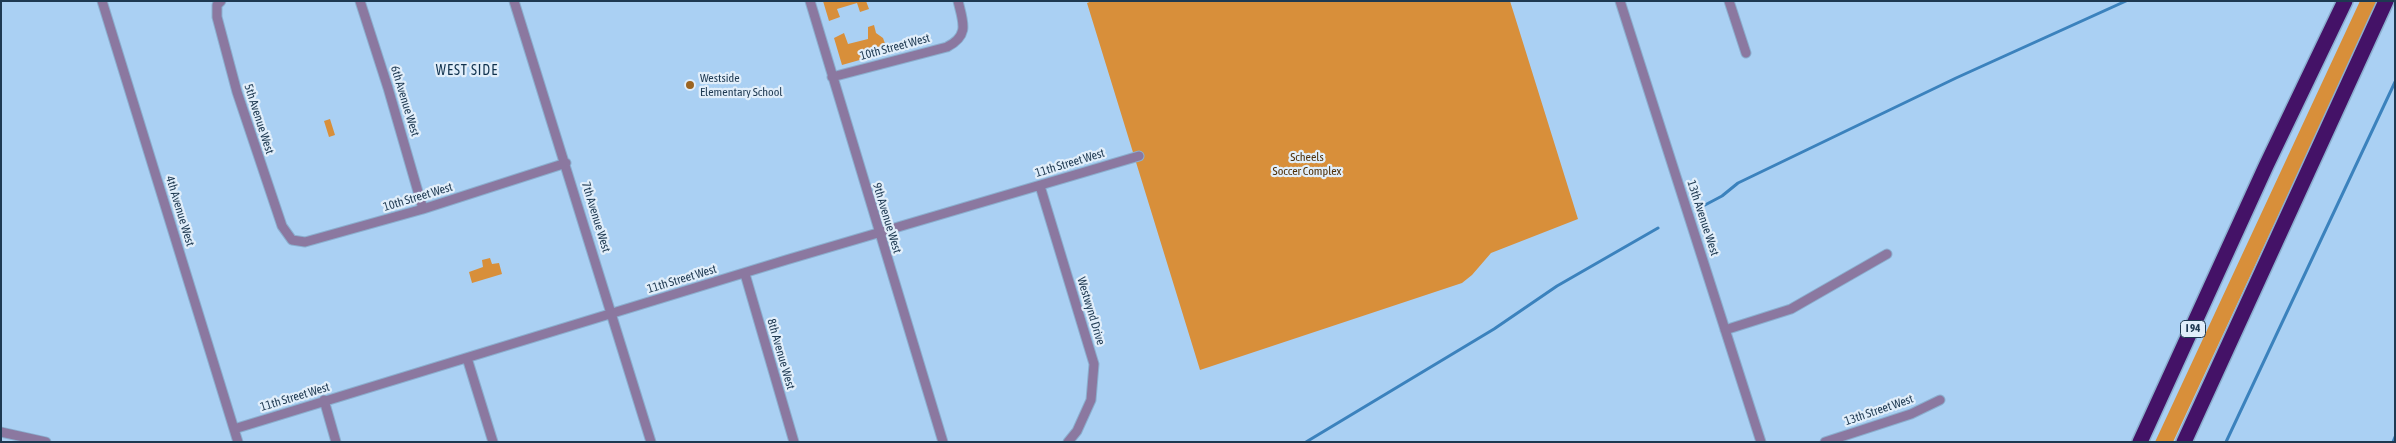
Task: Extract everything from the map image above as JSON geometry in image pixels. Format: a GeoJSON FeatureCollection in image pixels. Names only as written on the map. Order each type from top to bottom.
{"type":"FeatureCollection","features":[{"type":"Feature","properties":{"kind":"highway","name":"I 94"},"geometry":{"type":"LineString","coordinates":[[2140,442],[2266,166],[2345,1]]}},
{"type":"Feature","properties":{"kind":"highway"},"geometry":{"type":"LineString","coordinates":[[2184,442],[2386,1]]}},
{"type":"Feature","properties":{"kind":"street","name":"4th Avenue West"},"geometry":{"type":"LineString","coordinates":[[102,1],[234,429]]}},
{"type":"Feature","properties":{"kind":"street","name":"5th Avenue West"},"geometry":{"type":"LineString","coordinates":[[221,1],[217,5],[217,17],[237,92],[282,226]]}},
{"type":"Feature","properties":{"kind":"street","name":"6th Avenue West"},"geometry":{"type":"LineString","coordinates":[[360,1],[388,88],[423,209]]}},
{"type":"Feature","properties":{"kind":"street","name":"7th Avenue West"},"geometry":{"type":"LineString","coordinates":[[514,1],[566,163],[651,442]]}},
{"type":"Feature","properties":{"kind":"street","name":"9th Avenue West"},"geometry":{"type":"LineString","coordinates":[[810,1],[878,233],[943,442]]}},
{"type":"Feature","properties":{"kind":"street","name":"10th Street West"},"geometry":{"type":"LineString","coordinates":[[832,77],[947,47],[957,42],[964,25],[958,1]]}},
{"type":"Feature","properties":{"kind":"street","name":"13th Avenue West"},"geometry":{"type":"LineString","coordinates":[[1620,1],[1761,442]]}},
{"type":"Feature","properties":{"kind":"street"},"geometry":{"type":"LineString","coordinates":[[1729,1],[1746,53]]}},
{"type":"Feature","properties":{"kind":"street","name":"11th Street West"},"geometry":{"type":"LineString","coordinates":[[234,429],[612,313],[1139,156]]}},
{"type":"Feature","properties":{"kind":"street","name":"10th Street West"},"geometry":{"type":"LineString","coordinates":[[282,226],[292,240],[305,242],[423,209],[566,163]]}},
{"type":"Feature","properties":{"kind":"street","name":"Westwynd Drive"},"geometry":{"type":"LineString","coordinates":[[1040,186],[1094,364],[1091,400],[1077,431],[1068,442]]}},
{"type":"Feature","properties":{"kind":"street"},"geometry":{"type":"LineString","coordinates":[[1725,330],[1791,309],[1887,254]]}},
{"type":"Feature","properties":{"kind":"street","name":"8th Avenue West"},"geometry":{"type":"LineString","coordinates":[[745,274],[794,442]]}},
{"type":"Feature","properties":{"kind":"street"},"geometry":{"type":"LineString","coordinates":[[467,358],[493,442]]}},
{"type":"Feature","properties":{"kind":"street"},"geometry":{"type":"LineString","coordinates":[[324,400],[336,442]]}},
{"type":"Feature","properties":{"kind":"street","name":"13th Street West"},"geometry":{"type":"LineString","coordinates":[[1825,442],[1911,414],[1940,400]]}},
{"type":"Feature","properties":{"kind":"street"},"geometry":{"type":"LineString","coordinates":[[234,429],[238,442]]}},
{"type":"Feature","properties":{"kind":"street"},"geometry":{"type":"LineString","coordinates":[[1,432],[46,442]]}},
{"type":"Feature","properties":{"kind":"green space"},"geometry":{"type":"Polygon","coordinates":[[[823,1],[866,1],[869,9],[860,12],[857,3],[837,9],[840,17],[829,21],[823,1]]]}},
{"type":"Feature","properties":{"kind":"green space","name":"Scheels Soccer Complex"},"geometry":{"type":"Polygon","coordinates":[[[1092,1],[1510,1],[1578,219],[1491,253],[1472,275],[1462,283],[1200,370],[1087,3],[1092,1]]]}},
{"type":"Feature","properties":{"kind":"green space"},"geometry":{"type":"Polygon","coordinates":[[[2360,1],[2378,1],[2173,442],[2155,442],[2360,1]]]}},
{"type":"Feature","properties":{"kind":"green space"},"geometry":{"type":"Polygon","coordinates":[[[874,25],[876,33],[883,38],[888,52],[842,65],[834,38],[844,33],[848,44],[868,39],[868,27],[874,25]]]}},
{"type":"Feature","properties":{"kind":"green space"},"geometry":{"type":"Polygon","coordinates":[[[330,119],[335,135],[329,137],[324,121],[330,119]]]}},
{"type":"Feature","properties":{"kind":"green space"},"geometry":{"type":"Polygon","coordinates":[[[490,258],[492,264],[499,263],[502,274],[472,283],[469,272],[483,267],[482,260],[490,258]]]}},
{"type":"Feature","properties":{"kind":"waterway"},"geometry":{"type":"LineString","coordinates":[[1705,205],[1722,196],[1738,183],[1956,78],[2126,1]]}},
{"type":"Feature","properties":{"kind":"waterway"},"geometry":{"type":"LineString","coordinates":[[2226,442],[2395,82]]}},
{"type":"Feature","properties":{"kind":"waterway"},"geometry":{"type":"LineString","coordinates":[[1306,442],[1494,329],[1557,286],[1658,228]]}},
{"type":"Feature","properties":{"kind":"waterway"},"geometry":{"type":"LineString","coordinates":[[2393,442],[2395,437]]}},
{"type":"Feature","properties":{"kind":"place","name":"Westside Elementary School"},"geometry":{"type":"Point","coordinates":[690,85]}},
{"type":"Feature","properties":{"kind":"district","name":"WEST SIDE"},"geometry":{"type":"Point","coordinates":[467,71]}}]}
